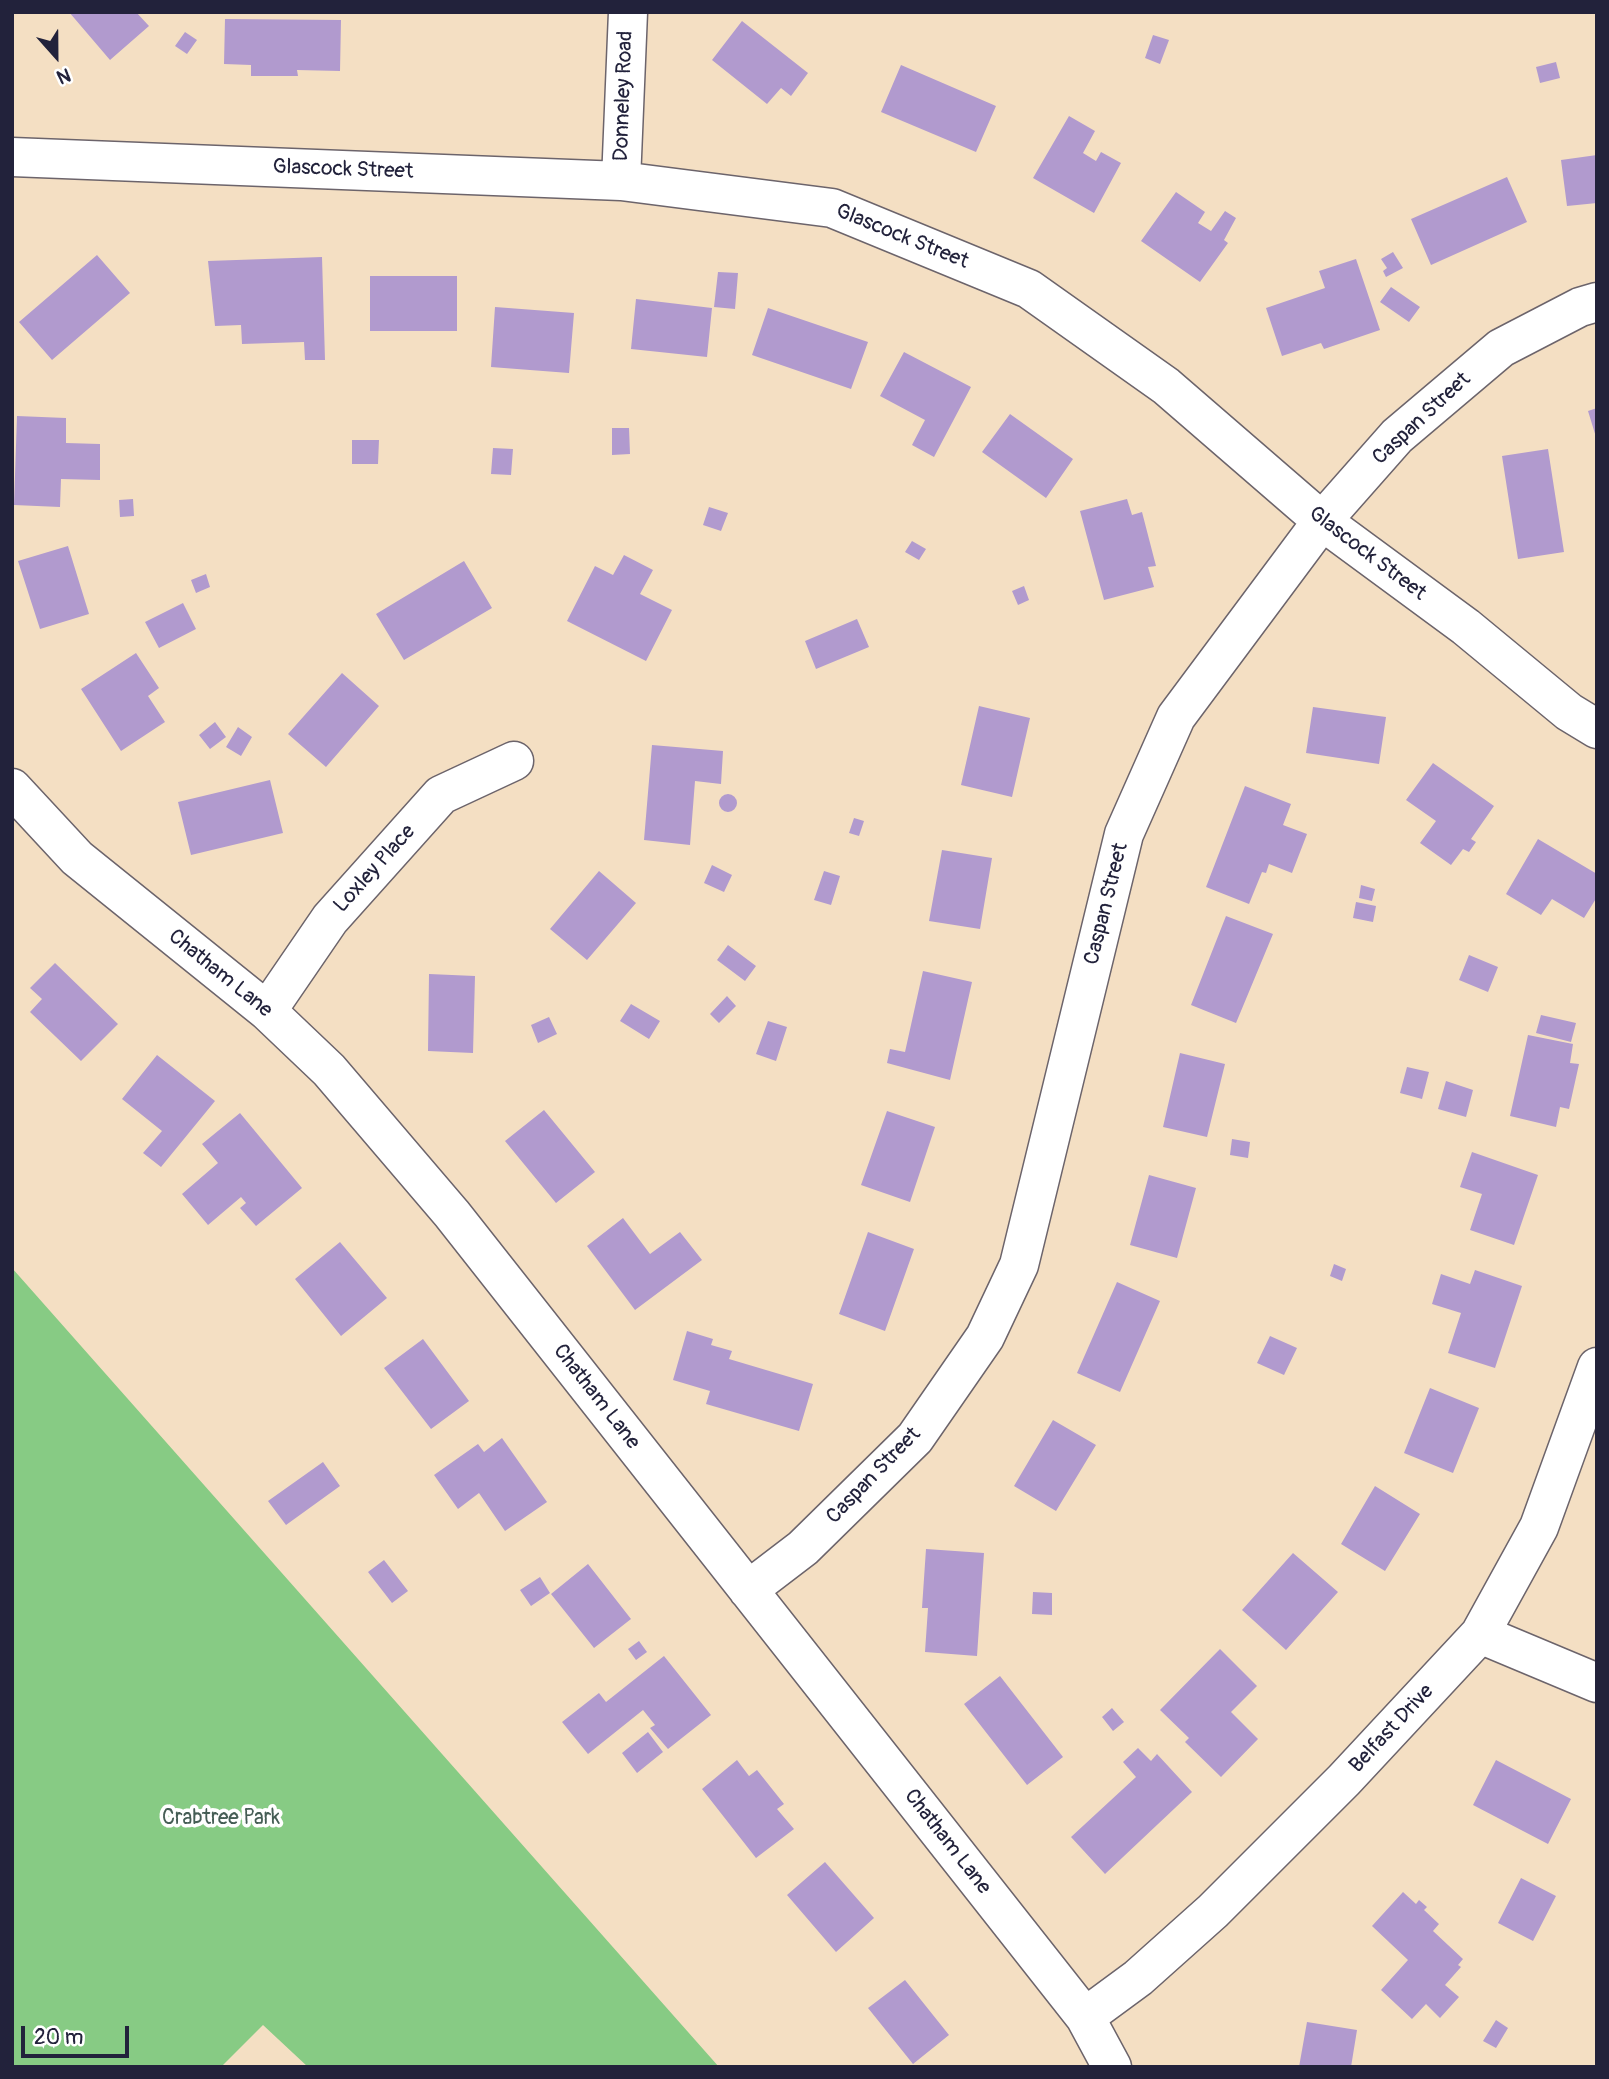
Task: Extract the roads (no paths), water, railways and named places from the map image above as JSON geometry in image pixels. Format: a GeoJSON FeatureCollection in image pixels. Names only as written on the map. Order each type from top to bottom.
{"type":"FeatureCollection","features":[{"type":"Feature","properties":{"kind":"street","name":"Donneley Road"},"geometry":{"type":"LineString","coordinates":[[621,181],[628,12]]}},
{"type":"Feature","properties":{"kind":"street","name":"Glascock Street"},"geometry":{"type":"LineString","coordinates":[[12,157],[621,181],[832,208],[1029,289],[1166,386],[1322,521],[1466,627],[1569,712],[1597,729]]}},
{"type":"Feature","properties":{"kind":"street","name":"Caspan Street"},"geometry":{"type":"LineString","coordinates":[[748,1590],[803,1548],[915,1438],[985,1338],[1019,1265],[1124,835],[1176,717],[1322,521],[1397,436],[1501,348],[1580,307],[1597,302]]}},
{"type":"Feature","properties":{"kind":"street","name":"Loxley Place"},"geometry":{"type":"LineString","coordinates":[[267,1011],[330,919],[441,795],[514,761]]}},
{"type":"Feature","properties":{"kind":"street","name":"Chatham Lane"},"geometry":{"type":"LineString","coordinates":[[12,788],[77,858],[267,1011],[329,1070],[452,1214],[1085,2017],[1112,2067]]}},
{"type":"Feature","properties":{"kind":"street","name":"Belfast Drive"},"geometry":{"type":"LineString","coordinates":[[1085,2017],[1138,1978],[1213,1910],[1344,1780],[1480,1634],[1539,1527],[1597,1367]]}},
{"type":"Feature","properties":{"kind":"street"},"geometry":{"type":"LineString","coordinates":[[1480,1634],[1597,1683]]}},
{"type":"Feature","properties":{"kind":"park label","name":"Crabtree Park"},"geometry":{"type":"Point","coordinates":[221,1819]}}]}
